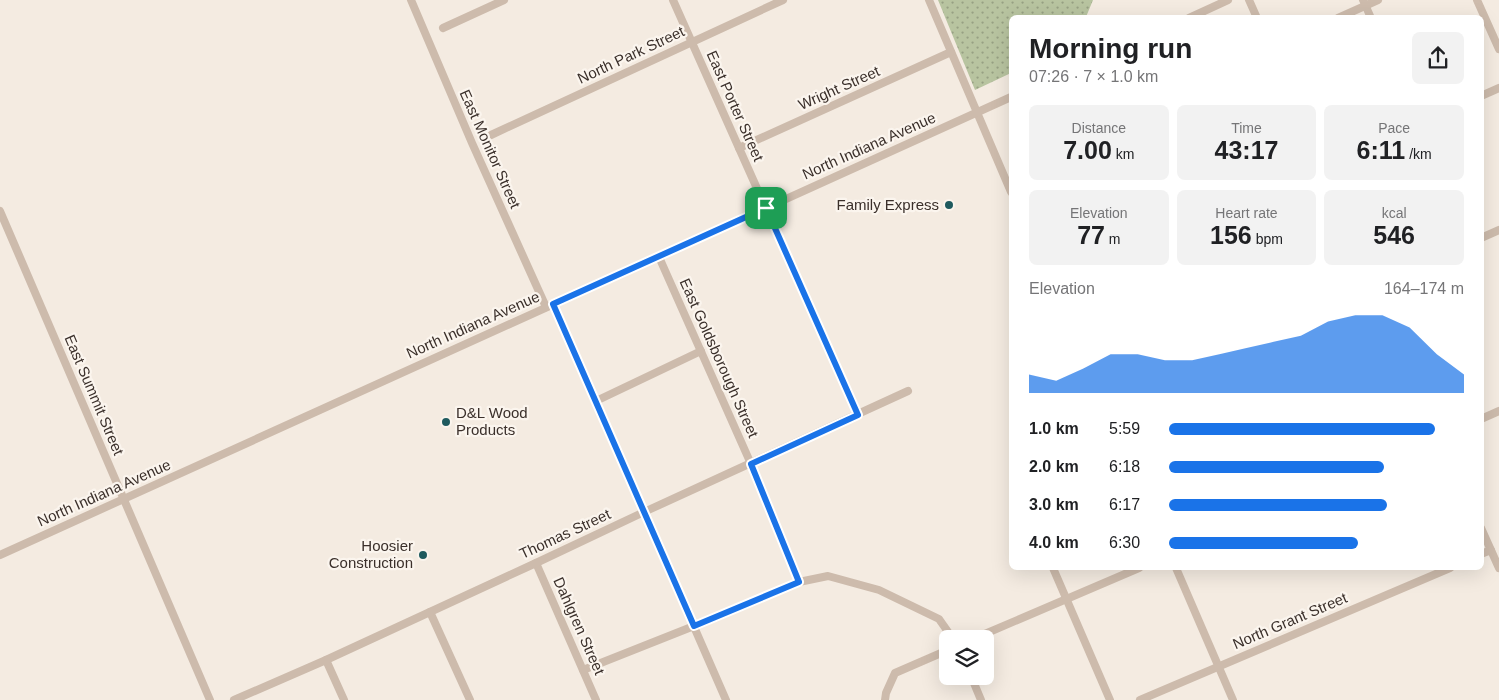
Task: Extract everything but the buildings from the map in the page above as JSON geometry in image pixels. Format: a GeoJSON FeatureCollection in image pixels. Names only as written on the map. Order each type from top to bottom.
{"type":"FeatureCollection","features":[{"type":"Feature","properties":{"kind":"street","name":"East Monitor Street"},"geometry":{"type":"LineString","coordinates":[[411,0],[472,143],[596,401],[726,700]]}},
{"type":"Feature","properties":{"kind":"street"},"geometry":{"type":"LineString","coordinates":[[442,28],[504,0]]}},
{"type":"Feature","properties":{"kind":"street","name":"East Porter Street"},"geometry":{"type":"LineString","coordinates":[[673,0],[858,415]]}},
{"type":"Feature","properties":{"kind":"street","name":"North Park Street"},"geometry":{"type":"LineString","coordinates":[[491,135],[783,0]]}},
{"type":"Feature","properties":{"kind":"street"},"geometry":{"type":"LineString","coordinates":[[928,0],[1009,187]]}},
{"type":"Feature","properties":{"kind":"street"},"geometry":{"type":"LineString","coordinates":[[1196,15],[1228,0]]}},
{"type":"Feature","properties":{"kind":"street"},"geometry":{"type":"LineString","coordinates":[[1249,0],[1256,15]]}},
{"type":"Feature","properties":{"kind":"street"},"geometry":{"type":"LineString","coordinates":[[1343,15],[1365,3],[1378,0]]}},
{"type":"Feature","properties":{"kind":"street"},"geometry":{"type":"LineString","coordinates":[[1477,0],[1484,15]]}},
{"type":"Feature","properties":{"kind":"street"},"geometry":{"type":"LineString","coordinates":[[1365,3],[1370,15]]}},
{"type":"Feature","properties":{"kind":"street"},"geometry":{"type":"LineString","coordinates":[[1484,16],[1499,49]]}},
{"type":"Feature","properties":{"kind":"street","name":"Wright Street"},"geometry":{"type":"LineString","coordinates":[[739,148],[951,52]]}},
{"type":"Feature","properties":{"kind":"street"},"geometry":{"type":"LineString","coordinates":[[1484,95],[1499,88]]}},
{"type":"Feature","properties":{"kind":"street","name":"North Indiana Avenue"},"geometry":{"type":"LineString","coordinates":[[0,555],[1009,97]]}},
{"type":"Feature","properties":{"kind":"street","name":"East Summit Street"},"geometry":{"type":"LineString","coordinates":[[0,211],[210,700]]}},
{"type":"Feature","properties":{"kind":"street"},"geometry":{"type":"LineString","coordinates":[[1484,237],[1499,230]]}},
{"type":"Feature","properties":{"kind":"street","name":"East Goldsborough Street"},"geometry":{"type":"LineString","coordinates":[[659,257],[751,464],[799,582]]}},
{"type":"Feature","properties":{"kind":"street"},"geometry":{"type":"LineString","coordinates":[[596,401],[701,352]]}},
{"type":"Feature","properties":{"kind":"street","name":"Thomas Street"},"geometry":{"type":"LineString","coordinates":[[234,700],[326,660],[908,391]]}},
{"type":"Feature","properties":{"kind":"street"},"geometry":{"type":"LineString","coordinates":[[1484,418],[1499,411]]}},
{"type":"Feature","properties":{"kind":"street"},"geometry":{"type":"LineString","coordinates":[[1484,535],[1499,568]]}},
{"type":"Feature","properties":{"kind":"street"},"geometry":{"type":"LineString","coordinates":[[1484,553],[1491,550]]}},
{"type":"Feature","properties":{"kind":"street","name":"Dahlgren Street"},"geometry":{"type":"LineString","coordinates":[[536,563],[596,700]]}},
{"type":"Feature","properties":{"kind":"street"},"geometry":{"type":"LineString","coordinates":[[1053,570],[1110,700]]}},
{"type":"Feature","properties":{"kind":"street"},"geometry":{"type":"LineString","coordinates":[[993,630],[1134,570]]}},
{"type":"Feature","properties":{"kind":"street"},"geometry":{"type":"LineString","coordinates":[[1177,570],[1233,700]]}},
{"type":"Feature","properties":{"kind":"street","name":"North Grant Street"},"geometry":{"type":"LineString","coordinates":[[1140,700],[1445,570]]}},
{"type":"Feature","properties":{"kind":"street"},"geometry":{"type":"LineString","coordinates":[[583,670],[799,582],[828,576],[880,590],[939,619],[947,630]]}},
{"type":"Feature","properties":{"kind":"street"},"geometry":{"type":"LineString","coordinates":[[430,612],[470,700]]}},
{"type":"Feature","properties":{"kind":"street"},"geometry":{"type":"LineString","coordinates":[[885,700],[894,673],[939,654]]}},
{"type":"Feature","properties":{"kind":"street"},"geometry":{"type":"LineString","coordinates":[[326,660],[344,700]]}},
{"type":"Feature","properties":{"kind":"street"},"geometry":{"type":"LineString","coordinates":[[975,685],[981,700]]}},
{"type":"Feature","properties":{"kind":"green space"},"geometry":{"type":"Polygon","coordinates":[[[938,0],[1093,0],[1087,15],[1009,15],[1009,74],[975,90],[938,0]]]}},
{"type":"Feature","properties":{"kind":"place","name":"Family Express"},"geometry":{"type":"Point","coordinates":[949,205]}},
{"type":"Feature","properties":{"kind":"place","name":"D&L Wood Products"},"geometry":{"type":"Point","coordinates":[446,422]}},
{"type":"Feature","properties":{"kind":"place","name":"Hoosier Construction"},"geometry":{"type":"Point","coordinates":[423,555]}},
{"type":"Feature","properties":{"kind":"route"},"geometry":{"type":"LineString","coordinates":[[766,208],[858,415],[751,464],[799,582],[694,626],[553,304],[766,208]]}}]}
